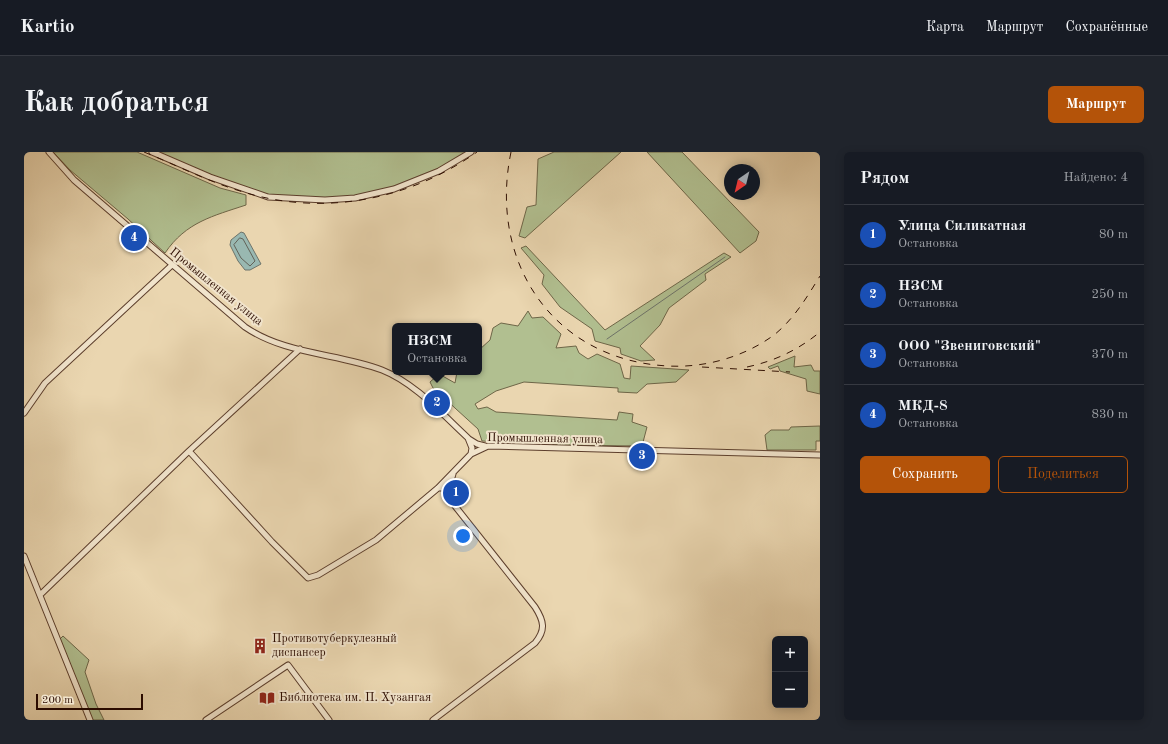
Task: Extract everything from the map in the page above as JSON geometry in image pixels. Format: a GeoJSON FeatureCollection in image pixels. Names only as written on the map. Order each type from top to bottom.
{"type":"FeatureCollection","features":[{"type":"Feature","properties":{"kind":"street","name":"Промышленная улица"},"geometry":{"type":"LineString","coordinates":[[49,152],[74,180],[250,330],[266,339],[300,349],[360,363],[392,374]]}},
{"type":"Feature","properties":{"kind":"street"},"geometry":{"type":"LineString","coordinates":[[152,152],[210,177],[268,197],[325,200],[355,198],[394,189],[439,171],[471,152]]}},
{"type":"Feature","properties":{"kind":"street"},"geometry":{"type":"LineString","coordinates":[[24,413],[45,383],[172,265]]}},
{"type":"Feature","properties":{"kind":"street"},"geometry":{"type":"LineString","coordinates":[[40,595],[189,451],[300,349]]}},
{"type":"Feature","properties":{"kind":"street","name":"Промышленная улица"},"geometry":{"type":"LineString","coordinates":[[394,375],[411,386],[468,438],[472,448],[471,454]]}},
{"type":"Feature","properties":{"kind":"street"},"geometry":{"type":"LineString","coordinates":[[468,438],[477,444],[488,446]]}},
{"type":"Feature","properties":{"kind":"street","name":"Промышленная улица"},"geometry":{"type":"LineString","coordinates":[[471,454],[488,446],[820,456]]}},
{"type":"Feature","properties":{"kind":"street"},"geometry":{"type":"LineString","coordinates":[[189,451],[268,538],[308,578],[318,575],[376,540],[438,488],[471,454]]}},
{"type":"Feature","properties":{"kind":"street"},"geometry":{"type":"LineString","coordinates":[[433,720],[535,643],[543,630],[542,617],[535,607],[455,506],[451,495],[450,483],[453,473]]}},
{"type":"Feature","properties":{"kind":"street"},"geometry":{"type":"LineString","coordinates":[[438,488],[444,488],[451,495]]}},
{"type":"Feature","properties":{"kind":"street"},"geometry":{"type":"LineString","coordinates":[[24,556],[90,720]]}},
{"type":"Feature","properties":{"kind":"street"},"geometry":{"type":"LineString","coordinates":[[206,720],[288,665],[328,720]]}},
{"type":"Feature","properties":{"kind":"green space"},"geometry":{"type":"Polygon","coordinates":[[[53,152],[137,152],[220,188],[246,195],[246,205],[211,217],[191,227],[173,242],[165,253],[128,219],[70,170],[53,152]]]}},
{"type":"Feature","properties":{"kind":"green space"},"geometry":{"type":"Polygon","coordinates":[[[152,152],[471,152],[439,171],[394,189],[355,198],[268,197],[152,152]]]}},
{"type":"Feature","properties":{"kind":"green space"},"geometry":{"type":"Polygon","coordinates":[[[554,152],[621,152],[525,238],[519,236],[527,207],[536,205],[538,159],[554,152]]]}},
{"type":"Feature","properties":{"kind":"green space"},"geometry":{"type":"Polygon","coordinates":[[[647,152],[682,152],[724,196],[724,200],[728,200],[759,232],[756,241],[740,253],[647,152]]]}},
{"type":"Feature","properties":{"kind":"green space"},"geometry":{"type":"Polygon","coordinates":[[[526,246],[605,330],[724,253],[731,257],[705,274],[706,280],[669,308],[660,325],[640,346],[655,360],[641,361],[621,354],[620,348],[595,341],[592,329],[560,307],[542,284],[544,275],[521,248],[526,246]]]}},
{"type":"Feature","properties":{"kind":"green space"},"geometry":{"type":"Polygon","coordinates":[[[528,311],[532,318],[543,317],[561,334],[556,348],[576,346],[579,353],[588,359],[597,354],[620,364],[624,378],[630,379],[631,366],[689,370],[676,382],[647,384],[637,393],[618,392],[618,388],[524,382],[496,391],[475,404],[478,409],[487,407],[496,412],[617,420],[619,412],[633,414],[632,422],[647,427],[642,446],[554,445],[546,440],[538,439],[533,443],[482,441],[478,429],[433,388],[430,382],[438,375],[441,375],[455,383],[456,375],[482,375],[482,347],[490,340],[493,328],[501,323],[518,326],[528,311]]]}},
{"type":"Feature","properties":{"kind":"green space"},"geometry":{"type":"Polygon","coordinates":[[[795,356],[794,367],[811,365],[814,371],[820,371],[820,394],[807,391],[806,379],[780,371],[778,366],[770,369],[768,367],[795,356]]]}},
{"type":"Feature","properties":{"kind":"green space"},"geometry":{"type":"Polygon","coordinates":[[[820,426],[820,441],[816,441],[816,450],[767,450],[765,435],[771,430],[789,430],[791,427],[820,426]]]}},
{"type":"Feature","properties":{"kind":"green space"},"geometry":{"type":"Polygon","coordinates":[[[63,636],[89,660],[85,672],[96,704],[104,720],[92,720],[60,639],[63,636]]]}},
{"type":"Feature","properties":{"kind":"water"},"geometry":{"type":"Polygon","coordinates":[[[241,232],[244,233],[261,264],[250,270],[245,270],[238,261],[230,245],[231,240],[241,232]]]}},
{"type":"Feature","properties":{"kind":"waterway"},"geometry":{"type":"LineString","coordinates":[[607,339],[725,257]]}},
{"type":"Feature","properties":{"kind":"railway"},"geometry":{"type":"LineString","coordinates":[[144,152],[204,178],[240,191],[271,199],[302,203],[332,203],[363,200],[393,193],[450,169],[477,152]]}},
{"type":"Feature","properties":{"kind":"railway"},"geometry":{"type":"LineString","coordinates":[[511,152],[506,193],[510,231],[520,266],[538,298],[562,325],[592,346],[627,360],[668,366],[696,365],[724,360],[762,343],[781,329],[794,315],[820,276]]}},
{"type":"Feature","properties":{"kind":"railway"},"geometry":{"type":"LineString","coordinates":[[747,367],[767,362],[786,354],[820,332]]}},
{"type":"Feature","properties":{"kind":"railway"},"geometry":{"type":"LineString","coordinates":[[702,367],[790,372]]}},
{"type":"Feature","properties":{"kind":"place","name":"МКД-8"},"geometry":{"type":"Point","coordinates":[134,238]}},
{"type":"Feature","properties":{"kind":"place","name":"НЗСМ"},"geometry":{"type":"Point","coordinates":[437,403]}},
{"type":"Feature","properties":{"kind":"place","name":"ООО \"Звениговский\""},"geometry":{"type":"Point","coordinates":[642,456]}},
{"type":"Feature","properties":{"kind":"place","name":"Улица Силикатная"},"geometry":{"type":"Point","coordinates":[456,493]}},
{"type":"Feature","properties":{"kind":"place","name":"Противотуберкулезный диспансер"},"geometry":{"type":"Point","coordinates":[260,646]}},
{"type":"Feature","properties":{"kind":"place","name":"Библиотека им. П. Хузангая"},"geometry":{"type":"Point","coordinates":[267,698]}}]}
